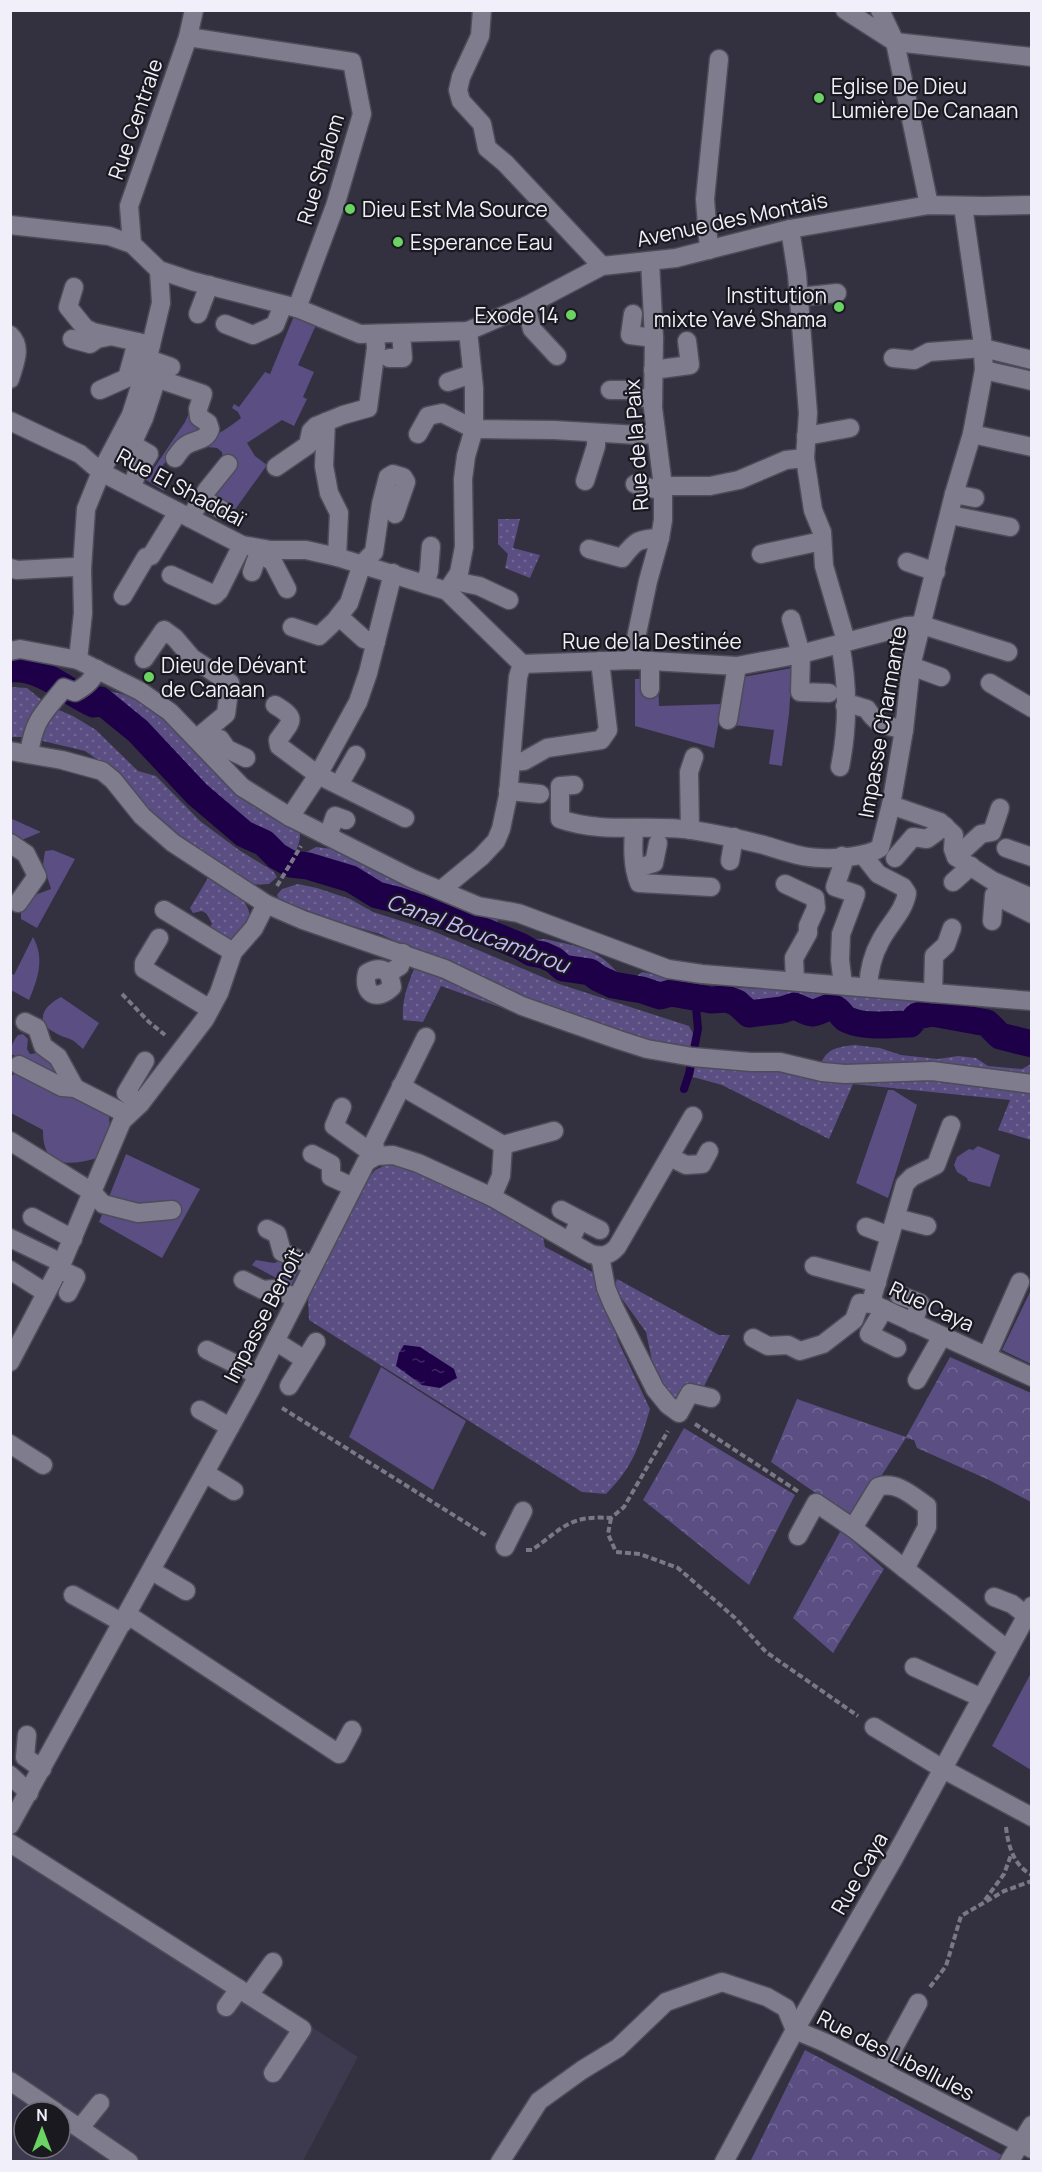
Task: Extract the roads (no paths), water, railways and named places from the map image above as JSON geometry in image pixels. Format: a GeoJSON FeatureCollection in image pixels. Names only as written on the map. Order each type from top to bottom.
{"type":"FeatureCollection","features":[{"type":"Feature","properties":{"kind":"street","name":"Rue Centrale"},"geometry":{"type":"LineString","coordinates":[[132,244],[129,206],[188,37],[194,10]]}},
{"type":"Feature","properties":{"kind":"street"},"geometry":{"type":"LineString","coordinates":[[482,10],[480,36],[461,77],[458,90],[461,101],[482,124],[487,147],[505,163],[602,266]]}},
{"type":"Feature","properties":{"kind":"street"},"geometry":{"type":"LineString","coordinates":[[845,10],[895,42],[1032,57]]}},
{"type":"Feature","properties":{"kind":"street"},"geometry":{"type":"LineString","coordinates":[[880,10],[895,42],[929,205]]}},
{"type":"Feature","properties":{"kind":"street","name":"Rue Shalom"},"geometry":{"type":"LineString","coordinates":[[188,37],[352,62],[362,114],[335,206],[290,306]]}},
{"type":"Feature","properties":{"kind":"street"},"geometry":{"type":"LineString","coordinates":[[709,250],[705,200],[719,59]]}},
{"type":"Feature","properties":{"kind":"street","name":"Avenue des Montais"},"geometry":{"type":"LineString","coordinates":[[10,225],[109,236],[132,244],[159,270],[290,306],[360,334],[375,334],[468,331],[526,306],[602,266],[676,258],[790,229],[929,205],[1032,205]]}},
{"type":"Feature","properties":{"kind":"street","name":"Impasse Charmante"},"geometry":{"type":"LineString","coordinates":[[863,855],[880,848],[891,805],[904,730],[911,666],[954,494],[972,434],[984,370],[983,348],[963,206]]}},
{"type":"Feature","properties":{"kind":"street"},"geometry":{"type":"LineString","coordinates":[[790,229],[799,297],[808,413],[805,459],[813,510],[822,532],[824,566],[843,643],[846,734],[840,767]]}},
{"type":"Feature","properties":{"kind":"street","name":"Rue de la Paix"},"geometry":{"type":"LineString","coordinates":[[650,261],[654,338],[653,398],[663,486],[660,538],[635,643],[650,689]]}},
{"type":"Feature","properties":{"kind":"street"},"geometry":{"type":"LineString","coordinates":[[78,660],[83,613],[82,569],[86,509],[101,472],[131,415],[161,303],[159,270]]}},
{"type":"Feature","properties":{"kind":"street"},"geometry":{"type":"LineString","coordinates":[[198,314],[209,285]]}},
{"type":"Feature","properties":{"kind":"street"},"geometry":{"type":"LineString","coordinates":[[74,287],[68,307],[85,328],[107,337],[203,394],[198,409],[199,417],[208,423],[210,429],[208,435],[202,440],[186,445],[175,458]]}},
{"type":"Feature","properties":{"kind":"street"},"geometry":{"type":"LineString","coordinates":[[799,297],[837,293]]}},
{"type":"Feature","properties":{"kind":"street"},"geometry":{"type":"LineString","coordinates":[[225,324],[253,335],[274,325],[290,306]]}},
{"type":"Feature","properties":{"kind":"street"},"geometry":{"type":"LineString","coordinates":[[526,306],[532,329],[556,356]]}},
{"type":"Feature","properties":{"kind":"street"},"geometry":{"type":"LineString","coordinates":[[633,314],[630,335],[654,338]]}},
{"type":"Feature","properties":{"kind":"street"},"geometry":{"type":"LineString","coordinates":[[451,586],[459,573],[464,547],[463,479],[466,456],[474,429],[468,331]]}},
{"type":"Feature","properties":{"kind":"street"},"geometry":{"type":"LineString","coordinates":[[389,357],[403,357],[401,333]]}},
{"type":"Feature","properties":{"kind":"street"},"geometry":{"type":"LineString","coordinates":[[276,466],[308,445],[311,431],[324,423],[368,408],[376,348],[375,334]]}},
{"type":"Feature","properties":{"kind":"street"},"geometry":{"type":"LineString","coordinates":[[10,335],[17,346],[17,357],[10,379]]}},
{"type":"Feature","properties":{"kind":"street"},"geometry":{"type":"LineString","coordinates":[[72,339],[90,344],[97,339],[107,337]]}},
{"type":"Feature","properties":{"kind":"street"},"geometry":{"type":"LineString","coordinates":[[653,370],[690,365],[687,341]]}},
{"type":"Feature","properties":{"kind":"street"},"geometry":{"type":"LineString","coordinates":[[893,357],[914,360],[929,352],[983,348],[1032,360],[1030,380],[984,370]]}},
{"type":"Feature","properties":{"kind":"street"},"geometry":{"type":"LineString","coordinates":[[100,390],[127,378],[147,362],[154,361],[171,367]]}},
{"type":"Feature","properties":{"kind":"street"},"geometry":{"type":"LineString","coordinates":[[132,488],[136,475],[148,454],[132,444],[144,417],[147,362]]}},
{"type":"Feature","properties":{"kind":"street"},"geometry":{"type":"LineString","coordinates":[[448,382],[472,374]]}},
{"type":"Feature","properties":{"kind":"street"},"geometry":{"type":"LineString","coordinates":[[610,390],[631,390],[639,398],[653,398]]}},
{"type":"Feature","properties":{"kind":"street"},"geometry":{"type":"LineString","coordinates":[[418,434],[428,416],[442,413],[474,429],[656,434]]}},
{"type":"Feature","properties":{"kind":"street","name":"Rue El Shaddaï"},"geometry":{"type":"LineString","coordinates":[[10,421],[80,454],[101,472],[242,545],[263,552],[306,550],[362,564],[425,584],[451,586],[522,664]]}},
{"type":"Feature","properties":{"kind":"street"},"geometry":{"type":"LineString","coordinates":[[324,423],[324,466],[329,493],[339,513],[337,557]]}},
{"type":"Feature","properties":{"kind":"street"},"geometry":{"type":"LineString","coordinates":[[806,436],[850,429]]}},
{"type":"Feature","properties":{"kind":"street"},"geometry":{"type":"LineString","coordinates":[[585,481],[596,446],[596,433]]}},
{"type":"Feature","properties":{"kind":"street"},"geometry":{"type":"LineString","coordinates":[[972,434],[1032,447]]}},
{"type":"Feature","properties":{"kind":"street"},"geometry":{"type":"LineString","coordinates":[[635,484],[655,489],[663,486],[710,486],[739,480],[786,460],[805,459]]}},
{"type":"Feature","properties":{"kind":"street"},"geometry":{"type":"LineString","coordinates":[[123,596],[146,557],[151,556],[228,464]]}},
{"type":"Feature","properties":{"kind":"street"},"geometry":{"type":"LineString","coordinates":[[292,627],[319,636],[349,603],[362,564],[374,552],[388,477],[393,474],[403,477],[406,482],[395,514]]}},
{"type":"Feature","properties":{"kind":"street"},"geometry":{"type":"LineString","coordinates":[[954,494],[975,498]]}},
{"type":"Feature","properties":{"kind":"street"},"geometry":{"type":"LineString","coordinates":[[201,498],[222,510]]}},
{"type":"Feature","properties":{"kind":"street"},"geometry":{"type":"LineString","coordinates":[[950,515],[1010,527]]}},
{"type":"Feature","properties":{"kind":"street"},"geometry":{"type":"LineString","coordinates":[[589,549],[622,558],[635,542],[645,538],[660,538]]}},
{"type":"Feature","properties":{"kind":"street"},"geometry":{"type":"LineString","coordinates":[[761,554],[822,541]]}},
{"type":"Feature","properties":{"kind":"street"},"geometry":{"type":"LineString","coordinates":[[171,575],[213,599],[242,545]]}},
{"type":"Feature","properties":{"kind":"street"},"geometry":{"type":"LineString","coordinates":[[425,584],[429,571],[431,546]]}},
{"type":"Feature","properties":{"kind":"street"},"geometry":{"type":"LineString","coordinates":[[252,572],[256,560],[263,552],[273,562],[287,590]]}},
{"type":"Feature","properties":{"kind":"street"},"geometry":{"type":"LineString","coordinates":[[907,562],[936,572]]}},
{"type":"Feature","properties":{"kind":"street"},"geometry":{"type":"LineString","coordinates":[[10,568],[17,570],[56,567],[82,569]]}},
{"type":"Feature","properties":{"kind":"street"},"geometry":{"type":"LineString","coordinates":[[290,817],[321,770],[358,702],[393,573]]}},
{"type":"Feature","properties":{"kind":"street"},"geometry":{"type":"LineString","coordinates":[[451,586],[479,586],[509,600]]}},
{"type":"Feature","properties":{"kind":"street"},"geometry":{"type":"LineString","coordinates":[[791,620],[801,654],[800,692],[829,693]]}},
{"type":"Feature","properties":{"kind":"street"},"geometry":{"type":"LineString","coordinates":[[345,622],[364,639],[376,642]]}},
{"type":"Feature","properties":{"kind":"street"},"geometry":{"type":"LineString","coordinates":[[922,625],[1008,652]]}},
{"type":"Feature","properties":{"kind":"street","name":"Rue de la Destinée"},"geometry":{"type":"LineString","coordinates":[[522,664],[642,660],[737,666],[801,654],[907,626],[922,625]]}},
{"type":"Feature","properties":{"kind":"street"},"geometry":{"type":"LineString","coordinates":[[144,659],[164,630],[175,638],[192,658],[230,683],[226,714],[201,743]]}},
{"type":"Feature","properties":{"kind":"street"},"geometry":{"type":"LineString","coordinates":[[10,651],[20,650],[78,660],[140,691],[170,712],[242,787],[290,817],[411,878],[478,906],[518,913],[668,969],[1032,1001]]}},
{"type":"Feature","properties":{"kind":"street"},"geometry":{"type":"LineString","coordinates":[[511,762],[524,761],[547,748],[601,740],[609,730],[600,661]]}},
{"type":"Feature","properties":{"kind":"street"},"geometry":{"type":"LineString","coordinates":[[441,890],[481,857],[496,841],[501,829],[508,791],[518,677],[522,664]]}},
{"type":"Feature","properties":{"kind":"street"},"geometry":{"type":"LineString","coordinates":[[728,720],[737,666]]}},
{"type":"Feature","properties":{"kind":"street"},"geometry":{"type":"LineString","coordinates":[[911,666],[941,676]]}},
{"type":"Feature","properties":{"kind":"street"},"geometry":{"type":"LineString","coordinates":[[29,754],[32,734],[42,713],[63,687],[75,692],[86,686],[97,669]]}},
{"type":"Feature","properties":{"kind":"street"},"geometry":{"type":"LineString","coordinates":[[990,683],[1032,708]]}},
{"type":"Feature","properties":{"kind":"street"},"geometry":{"type":"LineString","coordinates":[[274,705],[289,713],[291,717],[290,724],[278,740],[279,746],[405,818]]}},
{"type":"Feature","properties":{"kind":"street"},"geometry":{"type":"LineString","coordinates":[[845,706],[854,705],[867,709],[873,719],[879,723],[904,730]]}},
{"type":"Feature","properties":{"kind":"street"},"geometry":{"type":"LineString","coordinates":[[201,743],[217,739],[227,749],[246,758]]}},
{"type":"Feature","properties":{"kind":"street"},"geometry":{"type":"LineString","coordinates":[[10,751],[62,760],[102,771],[113,780],[142,816],[173,843],[266,904],[303,920],[445,969],[522,1006],[647,1049],[710,1059],[780,1062],[822,1072],[845,1074],[932,1071],[1032,1084]]}},
{"type":"Feature","properties":{"kind":"street"},"geometry":{"type":"LineString","coordinates":[[344,776],[356,755]]}},
{"type":"Feature","properties":{"kind":"street"},"geometry":{"type":"LineString","coordinates":[[690,830],[689,772],[694,757]]}},
{"type":"Feature","properties":{"kind":"street"},"geometry":{"type":"LineString","coordinates":[[321,770],[344,776],[360,786]]}},
{"type":"Feature","properties":{"kind":"street"},"geometry":{"type":"LineString","coordinates":[[574,785],[560,786],[560,819],[579,826],[690,830],[734,837],[824,859],[863,855],[878,874],[903,887],[907,893],[904,906],[880,941],[869,972],[868,987]]}},
{"type":"Feature","properties":{"kind":"street"},"geometry":{"type":"LineString","coordinates":[[508,791],[540,794]]}},
{"type":"Feature","properties":{"kind":"street"},"geometry":{"type":"LineString","coordinates":[[891,805],[945,826],[954,835],[953,849],[963,861],[993,881],[1032,898]]}},
{"type":"Feature","properties":{"kind":"street"},"geometry":{"type":"LineString","coordinates":[[953,882],[963,861],[981,834],[992,832],[1000,807]]}},
{"type":"Feature","properties":{"kind":"street"},"geometry":{"type":"LineString","coordinates":[[320,832],[335,816],[346,820]]}},
{"type":"Feature","properties":{"kind":"street"},"geometry":{"type":"LineString","coordinates":[[895,858],[913,837],[927,839],[945,826]]}},
{"type":"Feature","properties":{"kind":"street"},"geometry":{"type":"LineString","coordinates":[[634,828],[633,850],[639,883],[711,887]]}},
{"type":"Feature","properties":{"kind":"street"},"geometry":{"type":"LineString","coordinates":[[730,861],[734,837]]}},
{"type":"Feature","properties":{"kind":"street"},"geometry":{"type":"LineString","coordinates":[[10,843],[26,854],[37,876],[18,903]]}},
{"type":"Feature","properties":{"kind":"street"},"geometry":{"type":"LineString","coordinates":[[635,869],[654,863],[658,843]]}},
{"type":"Feature","properties":{"kind":"street"},"geometry":{"type":"LineString","coordinates":[[1006,848],[1032,857]]}},
{"type":"Feature","properties":{"kind":"street"},"geometry":{"type":"LineString","coordinates":[[842,856],[843,864],[835,886],[856,894],[841,934],[840,960],[843,985]]}},
{"type":"Feature","properties":{"kind":"street"},"geometry":{"type":"LineString","coordinates":[[784,884],[815,897],[816,908],[808,926],[808,933],[794,958],[795,981]]}},
{"type":"Feature","properties":{"kind":"street"},"geometry":{"type":"LineString","coordinates":[[992,921],[994,895],[1032,914]]}},
{"type":"Feature","properties":{"kind":"street"},"geometry":{"type":"LineString","coordinates":[[10,1362],[17,1331],[46,1293],[60,1266],[122,1121],[205,1019],[219,993],[233,952],[254,927],[266,904]]}},
{"type":"Feature","properties":{"kind":"street"},"geometry":{"type":"LineString","coordinates":[[164,910],[233,952]]}},
{"type":"Feature","properties":{"kind":"street"},"geometry":{"type":"LineString","coordinates":[[933,993],[934,956],[946,945],[952,927]]}},
{"type":"Feature","properties":{"kind":"street"},"geometry":{"type":"LineString","coordinates":[[159,938],[144,963],[144,969],[210,1009]]}},
{"type":"Feature","properties":{"kind":"street"},"geometry":{"type":"LineString","coordinates":[[389,973],[400,966],[404,953]]}},
{"type":"Feature","properties":{"kind":"street"},"geometry":{"type":"LineString","coordinates":[[25,1022],[37,1028],[43,1046],[58,1057],[75,1088]]}},
{"type":"Feature","properties":{"kind":"street"},"geometry":{"type":"LineString","coordinates":[[376,1156],[374,1142],[426,1037]]}},
{"type":"Feature","properties":{"kind":"street"},"geometry":{"type":"LineString","coordinates":[[134,1109],[126,1093],[145,1061]]}},
{"type":"Feature","properties":{"kind":"street"},"geometry":{"type":"LineString","coordinates":[[19,1065],[62,1087],[75,1088],[134,1109]]}},
{"type":"Feature","properties":{"kind":"street"},"geometry":{"type":"LineString","coordinates":[[401,1086],[503,1145],[554,1131]]}},
{"type":"Feature","properties":{"kind":"street"},"geometry":{"type":"LineString","coordinates":[[342,1107],[334,1126],[376,1156],[393,1155],[418,1163],[492,1197],[591,1254],[600,1256],[610,1254],[616,1247],[693,1116]]}},
{"type":"Feature","properties":{"kind":"street","name":"Rue Caya"},"geometry":{"type":"LineString","coordinates":[[951,1125],[936,1165],[912,1177],[904,1184],[873,1295],[878,1307],[1032,1377]]}},
{"type":"Feature","properties":{"kind":"street"},"geometry":{"type":"LineString","coordinates":[[10,1141],[92,1192],[103,1204],[138,1213],[172,1210]]}},
{"type":"Feature","properties":{"kind":"street"},"geometry":{"type":"LineString","coordinates":[[492,1197],[501,1176],[503,1145]]}},
{"type":"Feature","properties":{"kind":"street"},"geometry":{"type":"LineString","coordinates":[[670,1156],[686,1165],[702,1164],[709,1151]]}},
{"type":"Feature","properties":{"kind":"street"},"geometry":{"type":"LineString","coordinates":[[312,1154],[331,1164],[331,1177],[353,1186]]}},
{"type":"Feature","properties":{"kind":"street","name":"Impasse Benoît"},"geometry":{"type":"LineString","coordinates":[[10,1825],[126,1619],[258,1375],[366,1162],[376,1156]]}},
{"type":"Feature","properties":{"kind":"street"},"geometry":{"type":"LineString","coordinates":[[561,1210],[600,1230]]}},
{"type":"Feature","properties":{"kind":"street"},"geometry":{"type":"LineString","coordinates":[[897,1212],[927,1226]]}},
{"type":"Feature","properties":{"kind":"street"},"geometry":{"type":"LineString","coordinates":[[32,1217],[73,1239]]}},
{"type":"Feature","properties":{"kind":"street"},"geometry":{"type":"LineString","coordinates":[[570,1241],[580,1220]]}},
{"type":"Feature","properties":{"kind":"street"},"geometry":{"type":"LineString","coordinates":[[866,1227],[890,1236]]}},
{"type":"Feature","properties":{"kind":"street"},"geometry":{"type":"LineString","coordinates":[[267,1229],[277,1234],[282,1252],[313,1266]]}},
{"type":"Feature","properties":{"kind":"street"},"geometry":{"type":"LineString","coordinates":[[10,1238],[76,1277],[68,1293]]}},
{"type":"Feature","properties":{"kind":"street"},"geometry":{"type":"LineString","coordinates":[[600,1256],[606,1288],[613,1305],[655,1389],[668,1405],[679,1413],[690,1393],[711,1398]]}},
{"type":"Feature","properties":{"kind":"street"},"geometry":{"type":"LineString","coordinates":[[814,1266],[877,1283]]}},
{"type":"Feature","properties":{"kind":"street"},"geometry":{"type":"LineString","coordinates":[[10,1270],[46,1293]]}},
{"type":"Feature","properties":{"kind":"street"},"geometry":{"type":"LineString","coordinates":[[243,1280],[263,1290],[274,1289],[297,1298]]}},
{"type":"Feature","properties":{"kind":"street"},"geometry":{"type":"LineString","coordinates":[[987,1356],[1020,1282]]}},
{"type":"Feature","properties":{"kind":"street"},"geometry":{"type":"LineString","coordinates":[[899,1295],[920,1303],[913,1323]]}},
{"type":"Feature","properties":{"kind":"street"},"geometry":{"type":"LineString","coordinates":[[753,1338],[768,1346],[788,1345],[800,1351],[823,1344],[854,1320],[860,1303],[878,1307],[869,1334],[897,1348]]}},
{"type":"Feature","properties":{"kind":"street"},"geometry":{"type":"LineString","coordinates":[[917,1380],[942,1336]]}},
{"type":"Feature","properties":{"kind":"street"},"geometry":{"type":"LineString","coordinates":[[275,1341],[305,1360]]}},
{"type":"Feature","properties":{"kind":"street"},"geometry":{"type":"LineString","coordinates":[[289,1386],[316,1342]]}},
{"type":"Feature","properties":{"kind":"street"},"geometry":{"type":"LineString","coordinates":[[207,1350],[258,1375]]}},
{"type":"Feature","properties":{"kind":"street"},"geometry":{"type":"LineString","coordinates":[[200,1410],[230,1427]]}},
{"type":"Feature","properties":{"kind":"street"},"geometry":{"type":"LineString","coordinates":[[10,1444],[43,1465]]}},
{"type":"Feature","properties":{"kind":"street"},"geometry":{"type":"LineString","coordinates":[[205,1473],[234,1491]]}},
{"type":"Feature","properties":{"kind":"street"},"geometry":{"type":"LineString","coordinates":[[853,1528],[878,1486],[884,1484],[898,1487],[927,1506],[927,1527],[905,1569]]}},
{"type":"Feature","properties":{"kind":"street"},"geometry":{"type":"LineString","coordinates":[[798,1536],[816,1503],[853,1528],[1008,1650]]}},
{"type":"Feature","properties":{"kind":"street"},"geometry":{"type":"LineString","coordinates":[[505,1547],[523,1511]]}},
{"type":"Feature","properties":{"kind":"street"},"geometry":{"type":"LineString","coordinates":[[152,1571],[186,1591]]}},
{"type":"Feature","properties":{"kind":"street"},"geometry":{"type":"LineString","coordinates":[[73,1595],[126,1619],[339,1754],[352,1730]]}},
{"type":"Feature","properties":{"kind":"street"},"geometry":{"type":"LineString","coordinates":[[994,1597],[1012,1604],[1027,1620]]}},
{"type":"Feature","properties":{"kind":"street","name":"Rue Caya"},"geometry":{"type":"LineString","coordinates":[[724,2162],[795,2030],[1027,1620]]}},
{"type":"Feature","properties":{"kind":"street"},"geometry":{"type":"LineString","coordinates":[[914,1666],[982,1698]]}},
{"type":"Feature","properties":{"kind":"street"},"geometry":{"type":"LineString","coordinates":[[874,1726],[943,1769],[1032,1817]]}},
{"type":"Feature","properties":{"kind":"street"},"geometry":{"type":"LineString","coordinates":[[27,1735],[25,1757],[42,1769]]}},
{"type":"Feature","properties":{"kind":"street"},"geometry":{"type":"LineString","coordinates":[[10,1775],[29,1793]]}},
{"type":"Feature","properties":{"kind":"street"},"geometry":{"type":"LineString","coordinates":[[10,1843],[302,2029],[273,2073]]}},
{"type":"Feature","properties":{"kind":"street"},"geometry":{"type":"LineString","coordinates":[[226,2007],[273,1962]]}},
{"type":"Feature","properties":{"kind":"street","name":"Rue des Libellules"},"geometry":{"type":"LineString","coordinates":[[500,2162],[539,2101],[618,2048],[666,2002],[723,1982],[767,1997],[786,2008],[795,2030],[826,2043],[1026,2146]]}},
{"type":"Feature","properties":{"kind":"street"},"geometry":{"type":"LineString","coordinates":[[881,2071],[918,2003]]}},
{"type":"Feature","properties":{"kind":"street"},"geometry":{"type":"LineString","coordinates":[[10,2081],[38,2100]]}},
{"type":"Feature","properties":{"kind":"street"},"geometry":{"type":"LineString","coordinates":[[80,2128],[100,2103]]}},
{"type":"Feature","properties":{"kind":"street"},"geometry":{"type":"LineString","coordinates":[[72,2123],[129,2162]]}},
{"type":"Feature","properties":{"kind":"street"},"geometry":{"type":"LineString","coordinates":[[1009,2162],[1026,2146],[1032,2125]]}},
{"type":"Feature","properties":{"kind":"water"},"geometry":{"type":"Polygon","coordinates":[[[404,1345],[420,1347],[454,1369],[457,1378],[440,1388],[422,1385],[396,1366],[399,1353],[404,1345]]]}},
{"type":"Feature","properties":{"kind":"waterway","name":"Canal Boucambrou"},"geometry":{"type":"LineString","coordinates":[[10,669],[22,669],[43,676],[94,704],[100,700],[138,731],[197,794],[244,834],[264,843],[277,856],[291,864],[308,866],[351,879],[377,895],[464,923],[532,953],[543,955],[554,960],[563,968],[590,972],[613,985],[660,996],[671,993],[711,1000],[727,999],[737,1003],[749,1014],[782,1010],[794,1006],[812,1013],[832,1007],[848,1020],[879,1025],[910,1024],[917,1016],[932,1013],[987,1023],[1000,1036],[1032,1044]]}},
{"type":"Feature","properties":{"kind":"waterway"},"geometry":{"type":"LineString","coordinates":[[684,1089],[698,1029],[695,996]]}},
{"type":"Feature","properties":{"kind":"place","name":"Eglise De Dieu Lumière De Canaan"},"geometry":{"type":"Point","coordinates":[819,98]}},
{"type":"Feature","properties":{"kind":"place","name":"Dieu Est Ma Source"},"geometry":{"type":"Point","coordinates":[350,209]}},
{"type":"Feature","properties":{"kind":"place","name":"Esperance Eau"},"geometry":{"type":"Point","coordinates":[398,242]}},
{"type":"Feature","properties":{"kind":"place","name":"Institution mixte Yavé Shama"},"geometry":{"type":"Point","coordinates":[839,307]}},
{"type":"Feature","properties":{"kind":"place","name":"Exode 14"},"geometry":{"type":"Point","coordinates":[571,315]}},
{"type":"Feature","properties":{"kind":"place","name":"Dieu de Dévant de Canaan"},"geometry":{"type":"Point","coordinates":[149,677]}}]}
